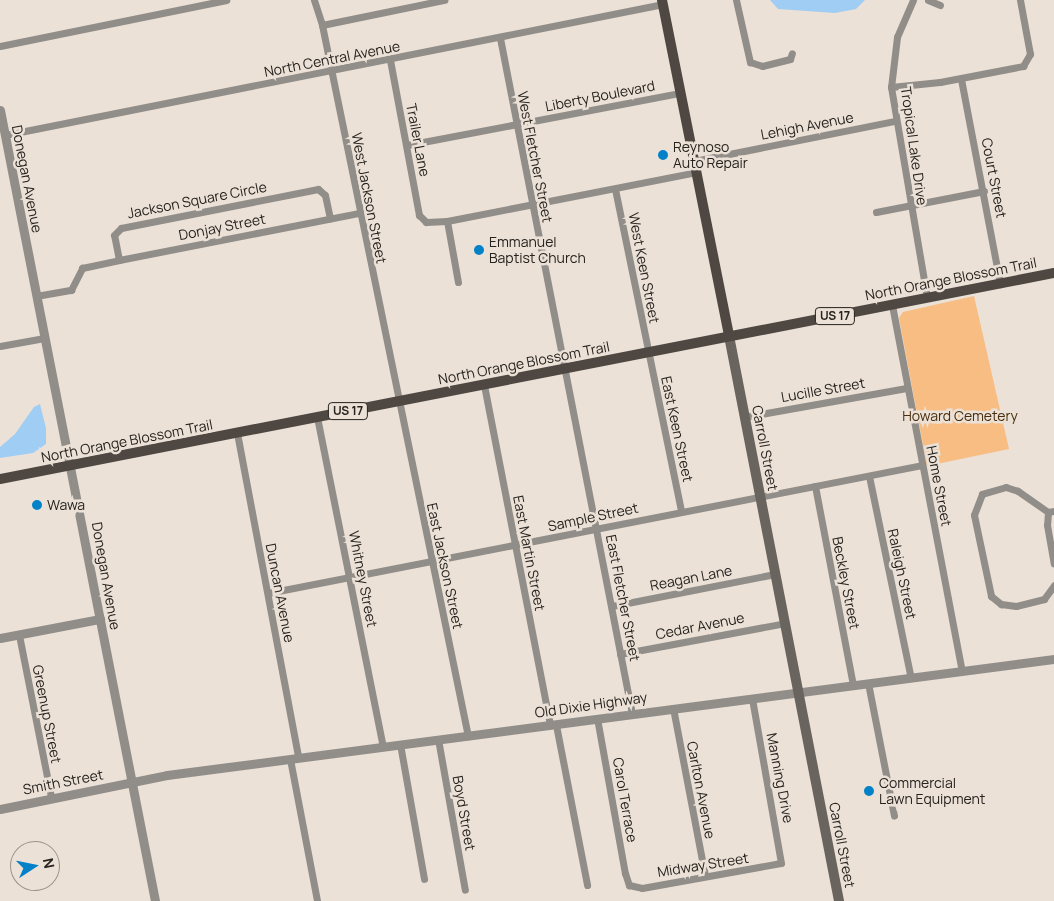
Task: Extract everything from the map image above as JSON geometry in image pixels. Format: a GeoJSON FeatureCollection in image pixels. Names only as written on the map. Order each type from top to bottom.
{"type":"FeatureCollection","features":[{"type":"Feature","properties":{"kind":"main road","name":"Carroll Street"},"geometry":{"type":"LineString","coordinates":[[662,2],[799,692],[838,901]]}},
{"type":"Feature","properties":{"kind":"main road","name":"North Orange Blossom Trail"},"geometry":{"type":"LineString","coordinates":[[0,479],[1054,273]]}},
{"type":"Feature","properties":{"kind":"street"},"geometry":{"type":"LineString","coordinates":[[0,46],[226,0]]}},
{"type":"Feature","properties":{"kind":"street","name":"West Jackson Street"},"geometry":{"type":"LineString","coordinates":[[314,0],[322,24],[332,71],[359,213],[399,401]]}},
{"type":"Feature","properties":{"kind":"street"},"geometry":{"type":"LineString","coordinates":[[322,24],[444,0]]}},
{"type":"Feature","properties":{"kind":"street"},"geometry":{"type":"LineString","coordinates":[[736,0],[750,62],[759,66],[771,64],[790,59],[792,53]]}},
{"type":"Feature","properties":{"kind":"street","name":"Tropical Lake Drive"},"geometry":{"type":"LineString","coordinates":[[913,0],[897,37],[891,87],[909,205],[927,298]]}},
{"type":"Feature","properties":{"kind":"street"},"geometry":{"type":"LineString","coordinates":[[928,0],[940,5]]}},
{"type":"Feature","properties":{"kind":"street"},"geometry":{"type":"LineString","coordinates":[[891,87],[961,79],[1023,66],[1029,60],[1020,0]]}},
{"type":"Feature","properties":{"kind":"street","name":"North Central Avenue"},"geometry":{"type":"LineString","coordinates":[[5,136],[500,38],[662,2]]}},
{"type":"Feature","properties":{"kind":"street","name":"West Fletcher Street"},"geometry":{"type":"LineString","coordinates":[[500,38],[565,369]]}},
{"type":"Feature","properties":{"kind":"street","name":"Trailer Lane"},"geometry":{"type":"LineString","coordinates":[[390,60],[419,215],[426,222]]}},
{"type":"Feature","properties":{"kind":"street","name":"Court Street"},"geometry":{"type":"LineString","coordinates":[[961,79],[984,191],[1000,284]]}},
{"type":"Feature","properties":{"kind":"street","name":"Liberty Boulevard"},"geometry":{"type":"LineString","coordinates":[[407,146],[680,93]]}},
{"type":"Feature","properties":{"kind":"street","name":"Donegan Avenue"},"geometry":{"type":"LineString","coordinates":[[0,110],[155,901]]}},
{"type":"Feature","properties":{"kind":"street","name":"Lehigh Avenue"},"geometry":{"type":"LineString","coordinates":[[426,222],[447,221],[615,189],[695,167],[895,121]]}},
{"type":"Feature","properties":{"kind":"street","name":"West Keen Street"},"geometry":{"type":"LineString","coordinates":[[615,189],[648,352]]}},
{"type":"Feature","properties":{"kind":"street","name":"Jackson Square Circle"},"geometry":{"type":"LineString","coordinates":[[119,260],[114,234],[121,228],[290,194],[321,190],[330,218]]}},
{"type":"Feature","properties":{"kind":"street"},"geometry":{"type":"LineString","coordinates":[[876,212],[984,191]]}},
{"type":"Feature","properties":{"kind":"street","name":"Donjay Street"},"geometry":{"type":"LineString","coordinates":[[119,260],[359,213]]}},
{"type":"Feature","properties":{"kind":"street"},"geometry":{"type":"LineString","coordinates":[[447,221],[458,282]]}},
{"type":"Feature","properties":{"kind":"street"},"geometry":{"type":"LineString","coordinates":[[36,296],[71,290],[82,268],[119,260]]}},
{"type":"Feature","properties":{"kind":"street","name":"Home Street"},"geometry":{"type":"LineString","coordinates":[[892,304],[906,388],[962,671]]}},
{"type":"Feature","properties":{"kind":"street"},"geometry":{"type":"LineString","coordinates":[[0,346],[44,338]]}},
{"type":"Feature","properties":{"kind":"street","name":"East Keen Street"},"geometry":{"type":"LineString","coordinates":[[648,352],[681,511]]}},
{"type":"Feature","properties":{"kind":"street","name":"East Fletcher Street"},"geometry":{"type":"LineString","coordinates":[[565,369],[632,714]]}},
{"type":"Feature","properties":{"kind":"street","name":"East Martin Street"},"geometry":{"type":"LineString","coordinates":[[484,385],[515,546],[587,885]]}},
{"type":"Feature","properties":{"kind":"street","name":"Lucille Street"},"geometry":{"type":"LineString","coordinates":[[744,417],[906,388]]}},
{"type":"Feature","properties":{"kind":"street","name":"East Jackson Street"},"geometry":{"type":"LineString","coordinates":[[399,401],[468,736]]}},
{"type":"Feature","properties":{"kind":"street","name":"Whitney Street"},"geometry":{"type":"LineString","coordinates":[[317,418],[383,746]]}},
{"type":"Feature","properties":{"kind":"street","name":"Duncan Avenue"},"geometry":{"type":"LineString","coordinates":[[237,433],[268,593],[317,901]]}},
{"type":"Feature","properties":{"kind":"street","name":"Sample Street"},"geometry":{"type":"LineString","coordinates":[[268,593],[922,465]]}},
{"type":"Feature","properties":{"kind":"street","name":"Raleigh Street"},"geometry":{"type":"LineString","coordinates":[[869,476],[911,678]]}},
{"type":"Feature","properties":{"kind":"street","name":"Beckley Street"},"geometry":{"type":"LineString","coordinates":[[815,486],[853,685]]}},
{"type":"Feature","properties":{"kind":"street"},"geometry":{"type":"LineString","coordinates":[[1054,563],[1047,525],[1051,512],[1018,491],[1006,487],[982,494],[974,515],[991,596],[1001,604],[1016,606],[1044,599],[1054,585]]}},
{"type":"Feature","properties":{"kind":"street","name":"Reagan Lane"},"geometry":{"type":"LineString","coordinates":[[612,606],[775,574]]}},
{"type":"Feature","properties":{"kind":"street"},"geometry":{"type":"LineString","coordinates":[[0,638],[100,619]]}},
{"type":"Feature","properties":{"kind":"street","name":"Cedar Avenue"},"geometry":{"type":"LineString","coordinates":[[620,654],[785,623]]}},
{"type":"Feature","properties":{"kind":"street","name":"Greenup Street"},"geometry":{"type":"LineString","coordinates":[[19,635],[51,797]]}},
{"type":"Feature","properties":{"kind":"street","name":"Old Dixie Highway"},"geometry":{"type":"LineString","coordinates":[[131,782],[383,746],[1054,659]]}},
{"type":"Feature","properties":{"kind":"street"},"geometry":{"type":"LineString","coordinates":[[868,683],[894,815]]}},
{"type":"Feature","properties":{"kind":"street","name":"Manning Drive"},"geometry":{"type":"LineString","coordinates":[[752,699],[781,863]]}},
{"type":"Feature","properties":{"kind":"street","name":"Carlton Avenue"},"geometry":{"type":"LineString","coordinates":[[673,708],[705,876]]}},
{"type":"Feature","properties":{"kind":"street","name":"Carol Terrace"},"geometry":{"type":"LineString","coordinates":[[597,718],[629,886]]}},
{"type":"Feature","properties":{"kind":"street","name":"Boyd Street"},"geometry":{"type":"LineString","coordinates":[[438,739],[465,890]]}},
{"type":"Feature","properties":{"kind":"street"},"geometry":{"type":"LineString","coordinates":[[400,744],[424,879]]}},
{"type":"Feature","properties":{"kind":"street","name":"Smith Street"},"geometry":{"type":"LineString","coordinates":[[0,809],[131,782]]}},
{"type":"Feature","properties":{"kind":"street","name":"Midway Street"},"geometry":{"type":"LineString","coordinates":[[629,886],[642,888],[781,863]]}},
{"type":"Feature","properties":{"kind":"green space","name":"Howard Cemetery"},"geometry":{"type":"Polygon","coordinates":[[[974,296],[1009,449],[927,466],[899,318],[903,312],[974,296]]]}},
{"type":"Feature","properties":{"kind":"water"},"geometry":{"type":"Polygon","coordinates":[[[770,0],[865,0],[856,9],[835,13],[778,9],[770,0]]]}},
{"type":"Feature","properties":{"kind":"water"},"geometry":{"type":"Polygon","coordinates":[[[40,404],[46,428],[46,444],[33,453],[0,458],[0,447],[15,434],[34,407],[40,404]]]}},
{"type":"Feature","properties":{"kind":"place","name":"Reynoso Auto Repair"},"geometry":{"type":"Point","coordinates":[663,155]}},
{"type":"Feature","properties":{"kind":"place","name":"Emmanuel Baptist Church"},"geometry":{"type":"Point","coordinates":[479,250]}},
{"type":"Feature","properties":{"kind":"place","name":"Wawa"},"geometry":{"type":"Point","coordinates":[37,505]}},
{"type":"Feature","properties":{"kind":"place","name":"Commercial Lawn Equipment"},"geometry":{"type":"Point","coordinates":[869,791]}}]}
